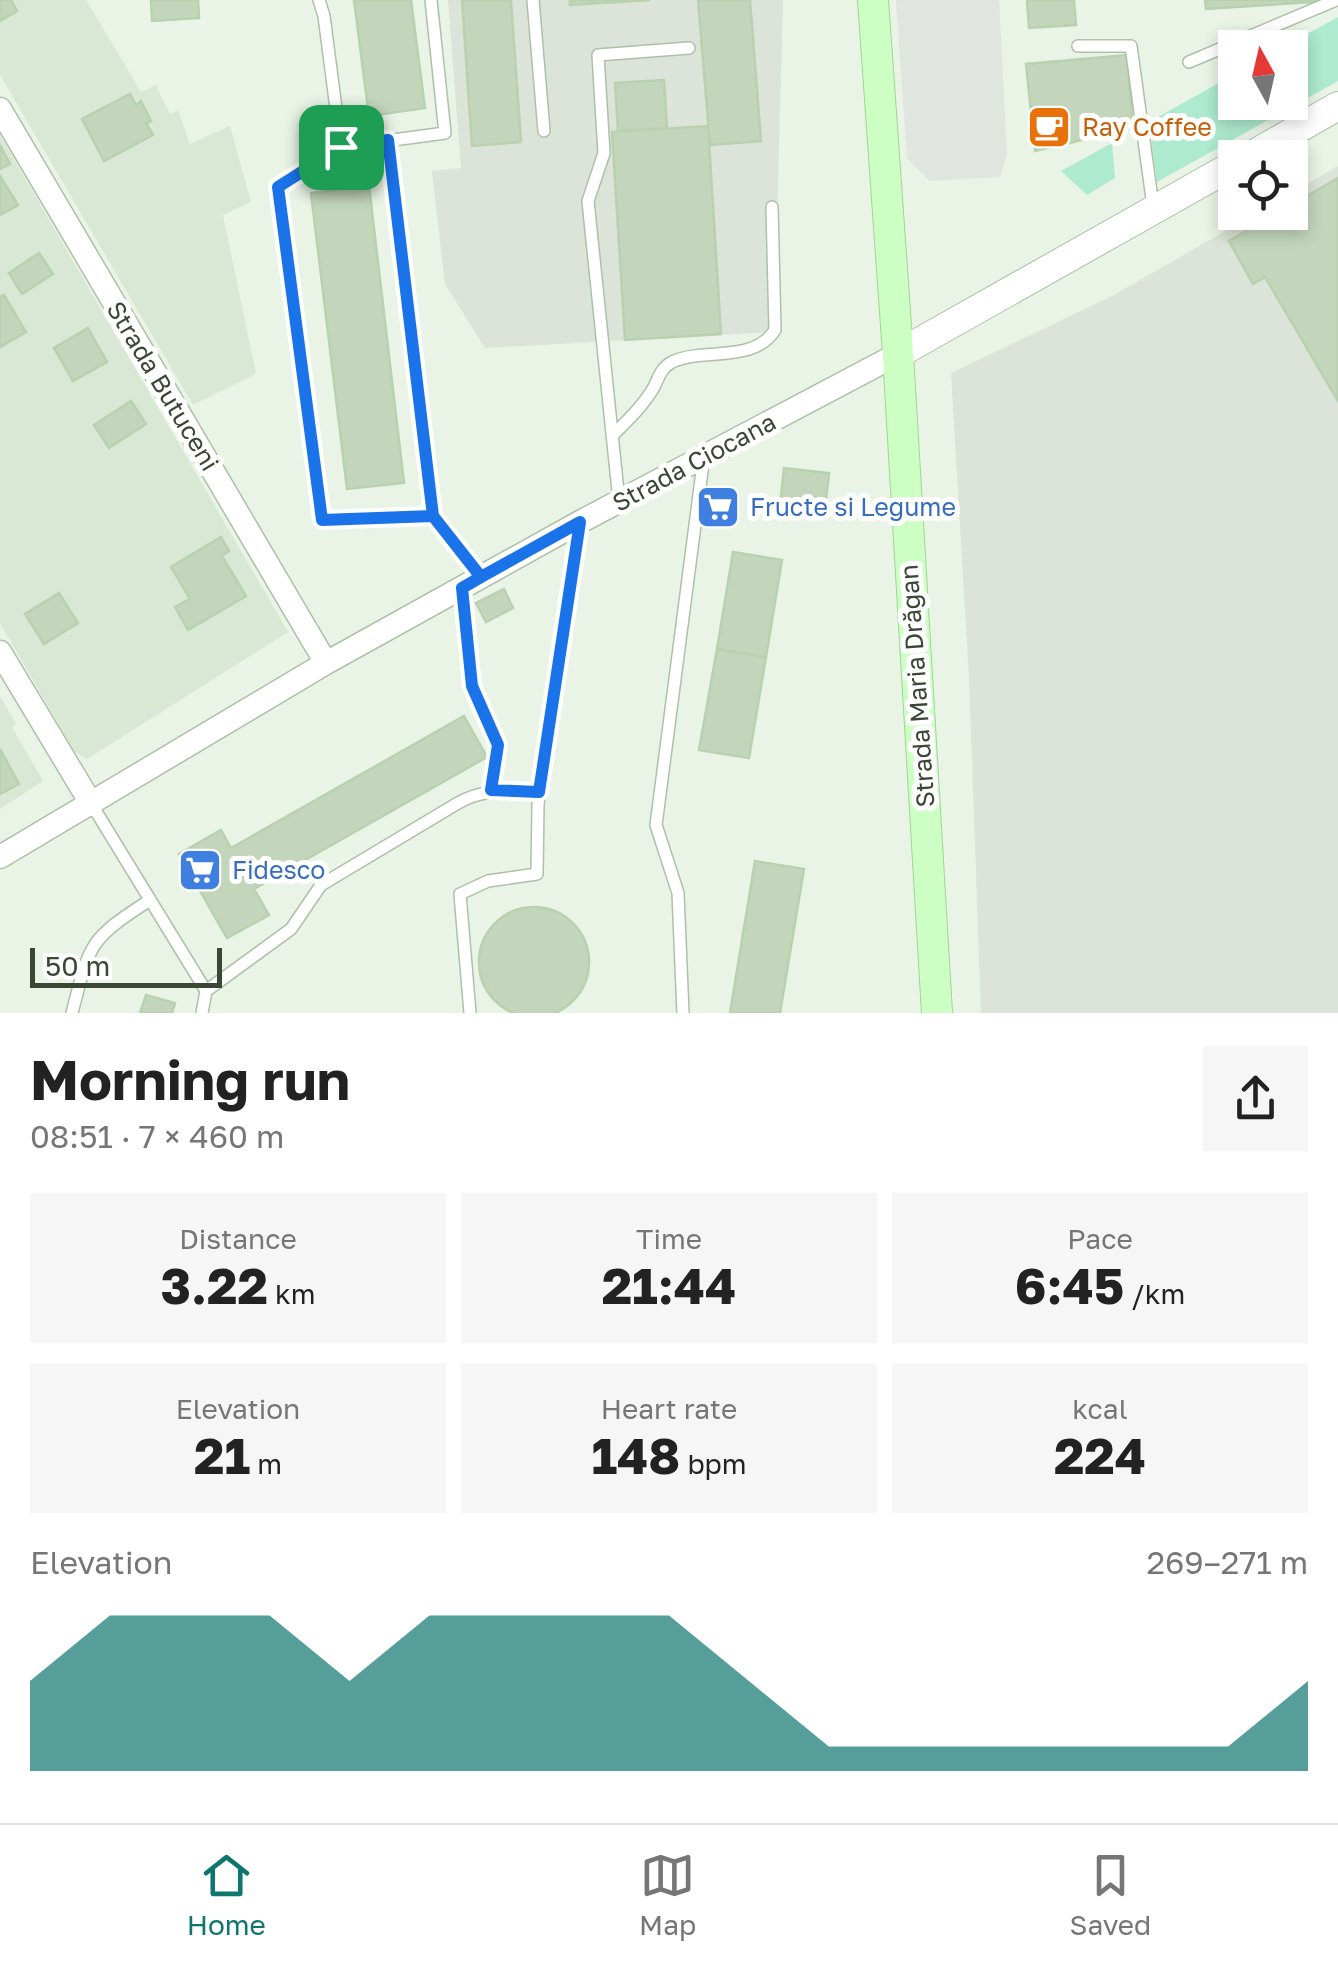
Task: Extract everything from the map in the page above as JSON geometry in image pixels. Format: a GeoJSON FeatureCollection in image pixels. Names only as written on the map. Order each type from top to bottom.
{"type":"FeatureCollection","features":[{"type":"Feature","properties":{"kind":"main road","name":"Strada Maria Drăgan"},"geometry":{"type":"LineString","coordinates":[[872,0],[898,354],[937,1013]]}},
{"type":"Feature","properties":{"kind":"street"},"geometry":{"type":"LineString","coordinates":[[1278,140],[1338,106]]}},
{"type":"Feature","properties":{"kind":"street","name":"Strada Butuceni"},"geometry":{"type":"LineString","coordinates":[[0,109],[326,662]]}},
{"type":"Feature","properties":{"kind":"street","name":"Strada Ciocana"},"geometry":{"type":"LineString","coordinates":[[0,856],[92,805],[326,662],[898,354],[1218,174]]}},
{"type":"Feature","properties":{"kind":"street"},"geometry":{"type":"LineString","coordinates":[[0,652],[92,805]]}},
{"type":"Feature","properties":{"kind":"lane"},"geometry":{"type":"LineString","coordinates":[[318,0],[324,16],[341,147]]}},
{"type":"Feature","properties":{"kind":"lane"},"geometry":{"type":"LineString","coordinates":[[431,0],[445,132],[341,147],[278,187],[322,520],[433,516]]}},
{"type":"Feature","properties":{"kind":"lane"},"geometry":{"type":"LineString","coordinates":[[534,0],[544,131]]}},
{"type":"Feature","properties":{"kind":"lane"},"geometry":{"type":"LineString","coordinates":[[1189,62],[1336,0]]}},
{"type":"Feature","properties":{"kind":"lane"},"geometry":{"type":"LineString","coordinates":[[1078,46],[1132,46],[1154,210]]}},
{"type":"Feature","properties":{"kind":"lane"},"geometry":{"type":"LineString","coordinates":[[619,502],[588,201],[604,152],[598,55],[690,48]]}},
{"type":"Feature","properties":{"kind":"lane"},"geometry":{"type":"LineString","coordinates":[[388,140],[433,516],[471,582],[472,686],[498,745],[491,790]]}},
{"type":"Feature","properties":{"kind":"lane"},"geometry":{"type":"LineString","coordinates":[[612,436],[642,405],[663,368],[675,360],[750,349],[768,342],[775,330],[772,206]]}},
{"type":"Feature","properties":{"kind":"lane"},"geometry":{"type":"LineString","coordinates":[[684,1013],[678,894],[656,826],[704,456]]}},
{"type":"Feature","properties":{"kind":"lane"},"geometry":{"type":"LineString","coordinates":[[470,1013],[460,894],[488,881],[537,874],[539,792],[580,522]]}},
{"type":"Feature","properties":{"kind":"lane"},"geometry":{"type":"LineString","coordinates":[[206,991],[290,929],[321,885],[474,794],[491,790],[539,792]]}},
{"type":"Feature","properties":{"kind":"lane"},"geometry":{"type":"LineString","coordinates":[[92,805],[206,991],[202,1013]]}},
{"type":"Feature","properties":{"kind":"lane"},"geometry":{"type":"LineString","coordinates":[[72,1013],[87,954],[97,938],[150,900]]}},
{"type":"Feature","properties":{"kind":"shaded area"},"geometry":{"type":"Polygon","coordinates":[[[0,0],[86,0],[141,92],[156,85],[170,114],[178,110],[190,144],[230,126],[251,202],[223,215],[256,374],[193,405],[0,75],[0,0]]]}},
{"type":"Feature","properties":{"kind":"shaded area"},"geometry":{"type":"Polygon","coordinates":[[[448,0],[783,0],[774,332],[485,348],[445,284],[432,171],[461,168],[448,0]]]}},
{"type":"Feature","properties":{"kind":"shaded area"},"geometry":{"type":"Polygon","coordinates":[[[896,0],[999,0],[1007,154],[1000,177],[929,181],[907,158],[896,0]]]}},
{"type":"Feature","properties":{"kind":"shaded area"},"geometry":{"type":"Polygon","coordinates":[[[0,135],[288,632],[87,759],[74,751],[0,623],[0,135]]]}},
{"type":"Feature","properties":{"kind":"shaded area"},"geometry":{"type":"Polygon","coordinates":[[[1338,166],[1338,1013],[981,1013],[969,677],[951,373],[1112,296],[1227,230],[1308,230],[1308,184],[1338,166]]]}},
{"type":"Feature","properties":{"kind":"shaded area"},"geometry":{"type":"Polygon","coordinates":[[[0,696],[16,724],[12,727],[43,781],[0,809],[0,696]]]}},
{"type":"Feature","properties":{"kind":"green space"},"geometry":{"type":"Polygon","coordinates":[[[1338,17],[1338,81],[1308,98],[1308,34],[1338,17]]]}},
{"type":"Feature","properties":{"kind":"green space"},"geometry":{"type":"Polygon","coordinates":[[[1218,83],[1218,120],[1268,120],[1232,140],[1218,140],[1218,148],[1157,182],[1149,122],[1218,83]]]}},
{"type":"Feature","properties":{"kind":"green space"},"geometry":{"type":"Polygon","coordinates":[[[1112,143],[1115,178],[1087,195],[1061,171],[1112,143]]]}},
{"type":"Feature","properties":{"kind":"building"},"geometry":{"type":"Polygon","coordinates":[[[0,0],[11,0],[17,11],[0,21],[0,0]]]}},
{"type":"Feature","properties":{"kind":"building"},"geometry":{"type":"Polygon","coordinates":[[[151,0],[198,0],[199,18],[152,21],[151,0]]]}},
{"type":"Feature","properties":{"kind":"building"},"geometry":{"type":"Polygon","coordinates":[[[354,0],[411,0],[425,108],[369,116],[354,0]]]}},
{"type":"Feature","properties":{"kind":"building"},"geometry":{"type":"Polygon","coordinates":[[[462,0],[511,0],[521,142],[472,146],[462,0]]]}},
{"type":"Feature","properties":{"kind":"building"},"geometry":{"type":"Polygon","coordinates":[[[570,0],[650,0],[570,5],[570,0]]]}},
{"type":"Feature","properties":{"kind":"building"},"geometry":{"type":"Polygon","coordinates":[[[698,0],[750,0],[761,141],[710,145],[698,0]]]}},
{"type":"Feature","properties":{"kind":"building"},"geometry":{"type":"Polygon","coordinates":[[[1027,0],[1074,0],[1076,25],[1029,28],[1027,0]]]}},
{"type":"Feature","properties":{"kind":"building"},"geometry":{"type":"Polygon","coordinates":[[[1205,0],[1327,0],[1327,1],[1206,9],[1205,0]]]}},
{"type":"Feature","properties":{"kind":"building"},"geometry":{"type":"Polygon","coordinates":[[[1127,55],[1133,128],[1035,151],[1026,64],[1127,55]]]}},
{"type":"Feature","properties":{"kind":"building"},"geometry":{"type":"Polygon","coordinates":[[[664,80],[667,128],[618,131],[615,83],[664,80]]]}},
{"type":"Feature","properties":{"kind":"building"},"geometry":{"type":"Polygon","coordinates":[[[130,94],[136,105],[141,101],[153,135],[104,161],[82,119],[130,94]]]}},
{"type":"Feature","properties":{"kind":"building"},"geometry":{"type":"Polygon","coordinates":[[[708,126],[721,334],[625,340],[612,132],[708,126]]]}},
{"type":"Feature","properties":{"kind":"building"},"geometry":{"type":"Polygon","coordinates":[[[0,145],[10,164],[0,169],[0,145]]]}},
{"type":"Feature","properties":{"kind":"building"},"geometry":{"type":"Polygon","coordinates":[[[0,176],[18,205],[0,215],[0,176]]]}},
{"type":"Feature","properties":{"kind":"building"},"geometry":{"type":"Polygon","coordinates":[[[1338,178],[1338,401],[1265,277],[1253,284],[1229,241],[1248,230],[1308,230],[1308,196],[1338,178]]]}},
{"type":"Feature","properties":{"kind":"building"},"geometry":{"type":"Polygon","coordinates":[[[369,186],[404,483],[347,489],[311,193],[369,186]]]}},
{"type":"Feature","properties":{"kind":"building"},"geometry":{"type":"Polygon","coordinates":[[[39,253],[53,274],[22,294],[9,273],[39,253]]]}},
{"type":"Feature","properties":{"kind":"building"},"geometry":{"type":"Polygon","coordinates":[[[4,295],[26,332],[0,347],[0,297],[4,295]]]}},
{"type":"Feature","properties":{"kind":"building"},"geometry":{"type":"Polygon","coordinates":[[[88,328],[107,362],[73,381],[54,348],[88,328]]]}},
{"type":"Feature","properties":{"kind":"building"},"geometry":{"type":"Polygon","coordinates":[[[131,401],[146,424],[109,448],[94,425],[131,401]]]}},
{"type":"Feature","properties":{"kind":"building"},"geometry":{"type":"Polygon","coordinates":[[[784,468],[829,473],[824,519],[779,515],[784,468]]]}},
{"type":"Feature","properties":{"kind":"building"},"geometry":{"type":"Polygon","coordinates":[[[221,537],[229,551],[222,556],[246,596],[188,630],[175,607],[190,599],[171,567],[221,537]]]}},
{"type":"Feature","properties":{"kind":"building"},"geometry":{"type":"Polygon","coordinates":[[[733,552],[782,560],[766,657],[717,649],[733,552]]]}},
{"type":"Feature","properties":{"kind":"building"},"geometry":{"type":"Polygon","coordinates":[[[504,589],[513,608],[486,622],[476,603],[504,589]]]}},
{"type":"Feature","properties":{"kind":"building"},"geometry":{"type":"Polygon","coordinates":[[[59,593],[78,623],[44,644],[25,614],[59,593]]]}},
{"type":"Feature","properties":{"kind":"building"},"geometry":{"type":"Polygon","coordinates":[[[717,649],[766,657],[749,758],[699,750],[717,649]]]}},
{"type":"Feature","properties":{"kind":"building"},"geometry":{"type":"Polygon","coordinates":[[[464,716],[487,757],[254,889],[269,915],[227,938],[179,854],[221,830],[231,848],[464,716]]]}},
{"type":"Feature","properties":{"kind":"building"},"geometry":{"type":"Polygon","coordinates":[[[0,749],[19,784],[0,794],[0,749]]]}},
{"type":"Feature","properties":{"kind":"building"},"geometry":{"type":"Polygon","coordinates":[[[755,861],[804,869],[780,1013],[730,1013],[755,861]]]}},
{"type":"Feature","properties":{"kind":"building"},"geometry":{"type":"Polygon","coordinates":[[[523,908],[545,908],[565,916],[580,931],[588,951],[588,973],[580,993],[555,1013],[513,1013],[503,1008],[488,993],[480,973],[480,951],[488,931],[503,916],[523,908]]]}},
{"type":"Feature","properties":{"kind":"building"},"geometry":{"type":"Polygon","coordinates":[[[146,995],[175,1003],[172,1013],[140,1013],[146,995]]]}},
{"type":"Feature","properties":{"kind":"place","name":"Ray Coffee"},"geometry":{"type":"Point","coordinates":[1049,127]}},
{"type":"Feature","properties":{"kind":"place","name":"Fructe si Legume"},"geometry":{"type":"Point","coordinates":[718,507]}},
{"type":"Feature","properties":{"kind":"place","name":"Fidesco"},"geometry":{"type":"Point","coordinates":[200,870]}},
{"type":"Feature","properties":{"kind":"route"},"geometry":{"type":"LineString","coordinates":[[341,147],[278,187],[322,520],[433,516],[481,577],[462,588],[472,686],[498,745],[491,790],[539,792],[580,522],[481,577],[433,516],[388,140],[341,147]]}}]}
